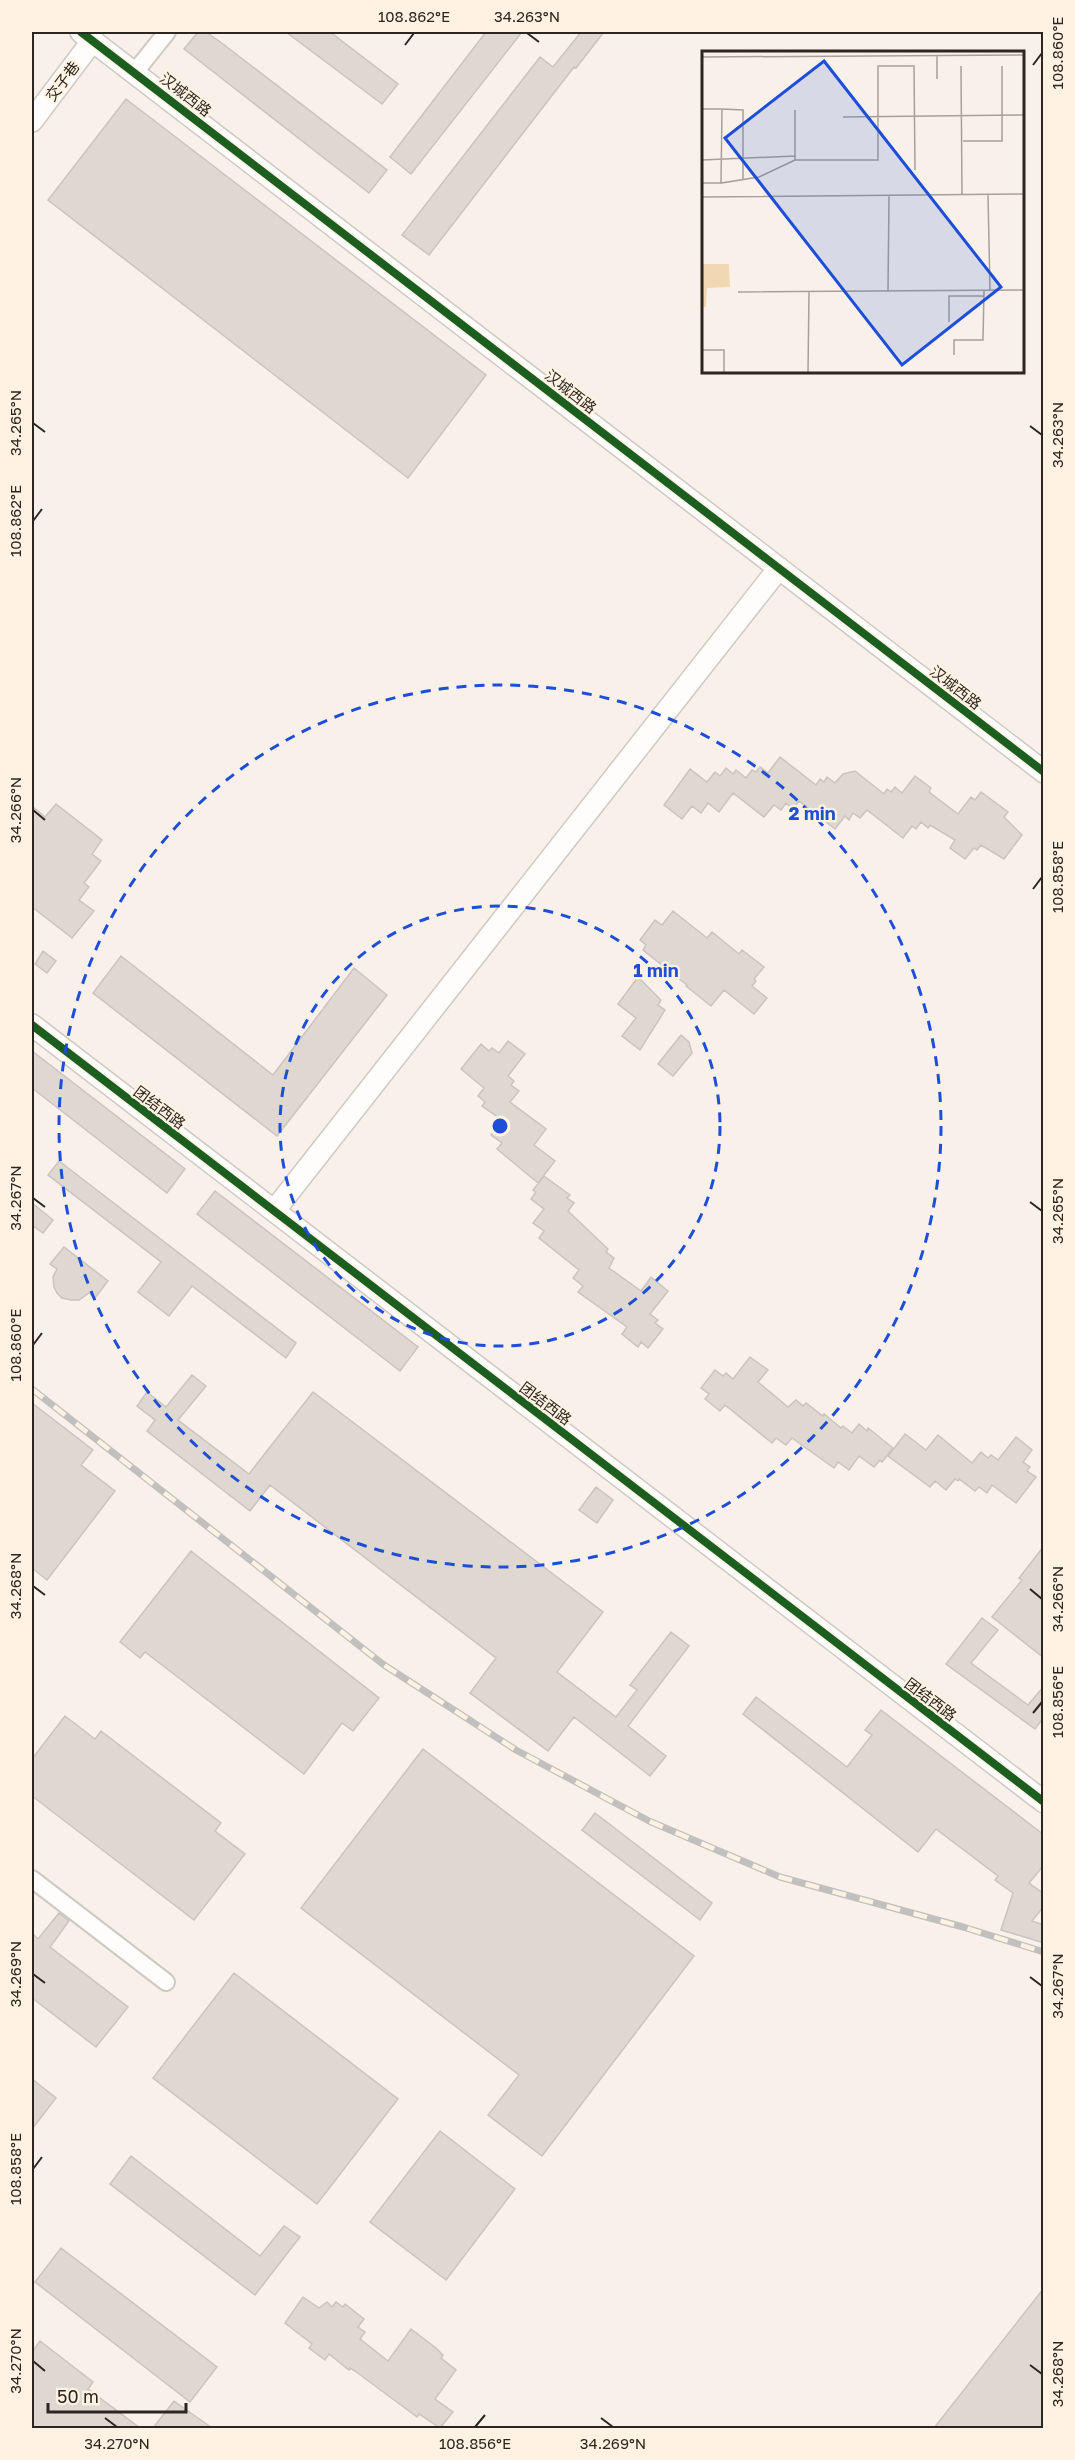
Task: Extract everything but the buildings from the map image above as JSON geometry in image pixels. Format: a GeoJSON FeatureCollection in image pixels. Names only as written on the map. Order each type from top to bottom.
{"type":"FeatureCollection","features":[{"type":"Feature","properties":{"kind":"street"},"geometry":{"type":"LineString","coordinates":[[135,72],[167,32]]}},
{"type":"Feature","properties":{"kind":"street","name":"汉城西路"},"geometry":{"type":"LineString","coordinates":[[87,36],[1044,772]]}},
{"type":"Feature","properties":{"kind":"street","name":"交子巷"},"geometry":{"type":"LineString","coordinates":[[32,121],[87,36]]}},
{"type":"Feature","properties":{"kind":"street"},"geometry":{"type":"LineString","coordinates":[[274,1211],[779,568]]}},
{"type":"Feature","properties":{"kind":"street","name":"团结西路"},"geometry":{"type":"LineString","coordinates":[[32,1025],[1044,1802]]}},
{"type":"Feature","properties":{"kind":"street"},"geometry":{"type":"LineString","coordinates":[[32,1879],[166,1982]]}},
{"type":"Feature","properties":{"kind":"railway"},"geometry":{"type":"LineString","coordinates":[[32,1389],[384,1665],[516,1750],[649,1821],[780,1877],[963,1927],[1044,1952]]}},
{"type":"Feature","properties":{"kind":"cycle path"},"geometry":{"type":"LineString","coordinates":[[81,32],[1044,772]]}},
{"type":"Feature","properties":{"kind":"cycle path"},"geometry":{"type":"LineString","coordinates":[[32,1025],[1044,1802]]}}]}
